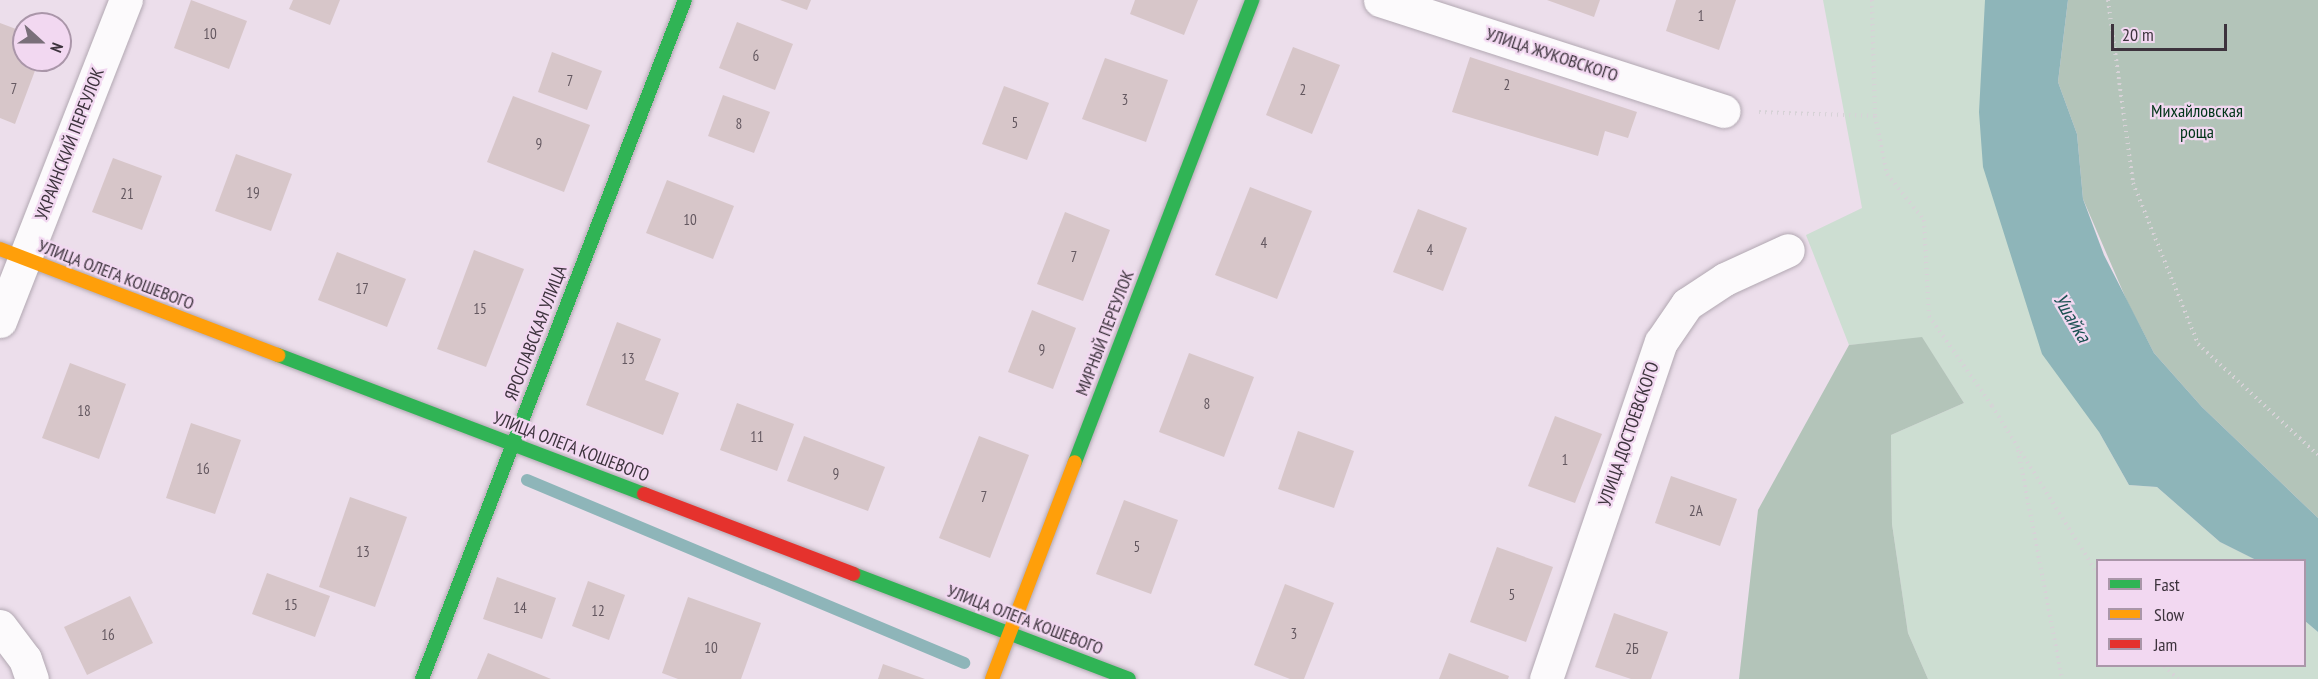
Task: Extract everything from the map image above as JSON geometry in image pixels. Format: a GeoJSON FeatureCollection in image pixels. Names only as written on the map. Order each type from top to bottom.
{"type":"FeatureCollection","features":[{"type":"Feature","properties":{"kind":"street","name":"УКРАИНСКИЙ ПЕРЕУЛОК"},"geometry":{"type":"LineString","coordinates":[[0,321],[13,254],[126,0]]}},
{"type":"Feature","properties":{"kind":"street","name":"ЯРОСЛАВСКАЯ УЛИЦА"},"geometry":{"type":"LineString","coordinates":[[422,679],[685,0]]}},
{"type":"Feature","properties":{"kind":"street","name":"МИРНЫЙ ПЕРЕУЛОК"},"geometry":{"type":"LineString","coordinates":[[992,679],[1252,0]]}},
{"type":"Feature","properties":{"kind":"street","name":"УЛИЦА ЖУКОВСКОГО"},"geometry":{"type":"LineString","coordinates":[[1380,0],[1724,111]]}},
{"type":"Feature","properties":{"kind":"street","name":"УЛИЦА ДОСТОЕВСКОГО"},"geometry":{"type":"LineString","coordinates":[[1546,679],[1661,342],[1687,304],[1725,279],[1788,250]]}},
{"type":"Feature","properties":{"kind":"street","name":"УЛИЦА ОЛЕГА КОШЕВОГО"},"geometry":{"type":"LineString","coordinates":[[13,254],[1128,679]]}},
{"type":"Feature","properties":{"kind":"street"},"geometry":{"type":"LineString","coordinates":[[0,626],[25,659],[32,679]]}},
{"type":"Feature","properties":{"kind":"path"},"geometry":{"type":"LineString","coordinates":[[1872,0],[1875,116],[1887,174],[1924,220],[1929,316],[2017,446],[2096,572]]}},
{"type":"Feature","properties":{"kind":"path"},"geometry":{"type":"LineString","coordinates":[[2109,0],[2133,183],[2198,344],[2318,455]]}},
{"type":"Feature","properties":{"kind":"path"},"geometry":{"type":"LineString","coordinates":[[1724,111],[1875,116]]}},
{"type":"Feature","properties":{"kind":"path"},"geometry":{"type":"LineString","coordinates":[[2017,446],[2062,679]]}},
{"type":"Feature","properties":{"kind":"path"},"geometry":{"type":"LineString","coordinates":[[2165,667],[2178,679]]}},
{"type":"Feature","properties":{"kind":"green space"},"geometry":{"type":"Polygon","coordinates":[[[1823,0],[1985,0],[2099,432],[2129,485],[2157,487],[2220,542],[2254,559],[2096,559],[2096,667],[2306,667],[2306,622],[2318,632],[2318,679],[1928,679],[1908,633],[1892,524],[1891,435],[1964,403],[1922,338],[1849,345],[1806,235],[1862,208],[1823,0]]]}},
{"type":"Feature","properties":{"kind":"green space","name":"Михайловская роща"},"geometry":{"type":"Polygon","coordinates":[[[2068,0],[2318,0],[2318,518],[2202,407],[2154,353],[2127,301],[2083,199],[2077,134],[2058,82],[2068,0]]]}},
{"type":"Feature","properties":{"kind":"green space"},"geometry":{"type":"Polygon","coordinates":[[[1922,337],[1964,403],[1891,435],[1892,524],[1908,633],[1928,679],[1739,679],[1758,510],[1849,345],[1922,337]]]}},
{"type":"Feature","properties":{"kind":"water","name":"Ушайка"},"geometry":{"type":"Polygon","coordinates":[[[1985,0],[2068,0],[2058,82],[2077,134],[2083,199],[2104,255],[2154,353],[2202,407],[2318,518],[2318,632],[2306,622],[2306,559],[2254,559],[2220,542],[2157,487],[2129,485],[2099,432],[2042,354],[1983,167],[1979,112],[1985,0]]]}},
{"type":"Feature","properties":{"kind":"building"},"geometry":{"type":"Polygon","coordinates":[[[191,0],[247,21],[229,69],[174,48],[191,0]]]}},
{"type":"Feature","properties":{"kind":"building"},"geometry":{"type":"Polygon","coordinates":[[[293,0],[340,0],[330,25],[289,9],[293,0]]]}},
{"type":"Feature","properties":{"kind":"building"},"geometry":{"type":"Polygon","coordinates":[[[780,0],[811,0],[807,10],[780,0]]]}},
{"type":"Feature","properties":{"kind":"building"},"geometry":{"type":"Polygon","coordinates":[[[1135,0],[1198,0],[1184,35],[1130,14],[1135,0]]]}},
{"type":"Feature","properties":{"kind":"building"},"geometry":{"type":"Polygon","coordinates":[[[1547,0],[1600,0],[1594,17],[1547,0]]]}},
{"type":"Feature","properties":{"kind":"building"},"geometry":{"type":"Polygon","coordinates":[[[1676,0],[1736,0],[1719,50],[1666,31],[1676,0]]]}},
{"type":"Feature","properties":{"kind":"building"},"geometry":{"type":"Polygon","coordinates":[[[737,22],[793,44],[775,90],[719,68],[737,22]]]}},
{"type":"Feature","properties":{"kind":"building"},"geometry":{"type":"Polygon","coordinates":[[[0,23],[12,28],[12,72],[34,72],[15,124],[0,118],[0,23]]]}},
{"type":"Feature","properties":{"kind":"building"},"geometry":{"type":"Polygon","coordinates":[[[1293,47],[1340,65],[1312,134],[1266,115],[1293,47]]]}},
{"type":"Feature","properties":{"kind":"building"},"geometry":{"type":"Polygon","coordinates":[[[552,52],[602,71],[587,110],[538,92],[552,52]]]}},
{"type":"Feature","properties":{"kind":"building"},"geometry":{"type":"Polygon","coordinates":[[[1470,57],[1637,112],[1628,138],[1605,131],[1598,156],[1452,112],[1470,57]]]}},
{"type":"Feature","properties":{"kind":"building"},"geometry":{"type":"Polygon","coordinates":[[[1105,58],[1168,80],[1146,142],[1082,119],[1105,58]]]}},
{"type":"Feature","properties":{"kind":"building"},"geometry":{"type":"Polygon","coordinates":[[[1004,86],[1049,103],[1027,160],[982,144],[1004,86]]]}},
{"type":"Feature","properties":{"kind":"building"},"geometry":{"type":"Polygon","coordinates":[[[723,95],[770,112],[754,153],[708,136],[723,95]]]}},
{"type":"Feature","properties":{"kind":"building"},"geometry":{"type":"Polygon","coordinates":[[[513,96],[590,125],[564,192],[487,162],[513,96]]]}},
{"type":"Feature","properties":{"kind":"building"},"geometry":{"type":"Polygon","coordinates":[[[236,154],[292,174],[271,231],[215,211],[236,154]]]}},
{"type":"Feature","properties":{"kind":"building"},"geometry":{"type":"Polygon","coordinates":[[[113,158],[162,176],[142,230],[92,212],[113,158]]]}},
{"type":"Feature","properties":{"kind":"building"},"geometry":{"type":"Polygon","coordinates":[[[667,180],[734,206],[713,259],[646,233],[667,180]]]}},
{"type":"Feature","properties":{"kind":"building"},"geometry":{"type":"Polygon","coordinates":[[[1250,187],[1312,211],[1277,299],[1215,275],[1250,187]]]}},
{"type":"Feature","properties":{"kind":"building"},"geometry":{"type":"Polygon","coordinates":[[[1418,209],[1467,228],[1443,291],[1393,272],[1418,209]]]}},
{"type":"Feature","properties":{"kind":"building"},"geometry":{"type":"Polygon","coordinates":[[[1065,212],[1110,230],[1083,301],[1037,284],[1065,212]]]}},
{"type":"Feature","properties":{"kind":"building"},"geometry":{"type":"Polygon","coordinates":[[[474,250],[524,269],[486,367],[437,349],[474,250]]]}},
{"type":"Feature","properties":{"kind":"building"},"geometry":{"type":"Polygon","coordinates":[[[337,252],[406,279],[387,327],[318,300],[337,252]]]}},
{"type":"Feature","properties":{"kind":"building"},"geometry":{"type":"Polygon","coordinates":[[[1032,310],[1076,328],[1053,389],[1008,372],[1032,310]]]}},
{"type":"Feature","properties":{"kind":"building"},"geometry":{"type":"Polygon","coordinates":[[[617,322],[661,339],[645,380],[679,393],[663,435],[586,405],[617,322]]]}},
{"type":"Feature","properties":{"kind":"building"},"geometry":{"type":"Polygon","coordinates":[[[1189,353],[1254,377],[1224,457],[1159,432],[1189,353]]]}},
{"type":"Feature","properties":{"kind":"building"},"geometry":{"type":"Polygon","coordinates":[[[70,363],[126,384],[99,459],[42,438],[70,363]]]}},
{"type":"Feature","properties":{"kind":"building"},"geometry":{"type":"Polygon","coordinates":[[[737,403],[794,424],[777,471],[720,450],[737,403]]]}},
{"type":"Feature","properties":{"kind":"building"},"geometry":{"type":"Polygon","coordinates":[[[1555,416],[1602,434],[1575,503],[1528,486],[1555,416]]]}},
{"type":"Feature","properties":{"kind":"building"},"geometry":{"type":"Polygon","coordinates":[[[191,423],[241,440],[215,514],[166,498],[191,423]]]}},
{"type":"Feature","properties":{"kind":"building"},"geometry":{"type":"Polygon","coordinates":[[[1298,431],[1354,451],[1334,508],[1278,489],[1298,431]]]}},
{"type":"Feature","properties":{"kind":"building"},"geometry":{"type":"Polygon","coordinates":[[[804,436],[885,467],[868,511],[787,481],[804,436]]]}},
{"type":"Feature","properties":{"kind":"building"},"geometry":{"type":"Polygon","coordinates":[[[979,436],[1029,455],[990,558],[939,538],[979,436]]]}},
{"type":"Feature","properties":{"kind":"building"},"geometry":{"type":"Polygon","coordinates":[[[1671,476],[1737,499],[1720,546],[1655,523],[1671,476]]]}},
{"type":"Feature","properties":{"kind":"building"},"geometry":{"type":"Polygon","coordinates":[[[350,497],[407,517],[375,607],[319,587],[350,497]]]}},
{"type":"Feature","properties":{"kind":"building"},"geometry":{"type":"Polygon","coordinates":[[[1124,500],[1178,520],[1151,594],[1096,574],[1124,500]]]}},
{"type":"Feature","properties":{"kind":"building"},"geometry":{"type":"Polygon","coordinates":[[[1497,547],[1553,567],[1526,642],[1470,622],[1497,547]]]}},
{"type":"Feature","properties":{"kind":"building"},"geometry":{"type":"Polygon","coordinates":[[[267,573],[330,596],[315,637],[252,614],[267,573]]]}},
{"type":"Feature","properties":{"kind":"building"},"geometry":{"type":"Polygon","coordinates":[[[497,577],[556,598],[542,639],[483,619],[497,577]]]}},
{"type":"Feature","properties":{"kind":"building"},"geometry":{"type":"Polygon","coordinates":[[[588,581],[625,595],[609,640],[572,626],[588,581]]]}},
{"type":"Feature","properties":{"kind":"building"},"geometry":{"type":"Polygon","coordinates":[[[1285,584],[1334,603],[1304,679],[1290,679],[1254,665],[1285,584]]]}},
{"type":"Feature","properties":{"kind":"building"},"geometry":{"type":"Polygon","coordinates":[[[130,596],[153,643],[87,675],[64,627],[130,596]]]}},
{"type":"Feature","properties":{"kind":"building"},"geometry":{"type":"Polygon","coordinates":[[[688,597],[761,623],[741,679],[678,679],[662,673],[688,597]]]}},
{"type":"Feature","properties":{"kind":"building"},"geometry":{"type":"Polygon","coordinates":[[[1614,613],[1668,632],[1651,679],[1631,679],[1595,667],[1614,613]]]}},
{"type":"Feature","properties":{"kind":"building"},"geometry":{"type":"Polygon","coordinates":[[[488,653],[551,679],[477,679],[488,653]]]}},
{"type":"Feature","properties":{"kind":"building"},"geometry":{"type":"Polygon","coordinates":[[[1449,653],[1509,676],[1508,679],[1439,679],[1449,653]]]}},
{"type":"Feature","properties":{"kind":"building"},"geometry":{"type":"Polygon","coordinates":[[[883,664],[925,679],[878,679],[883,664]]]}},
{"type":"Feature","properties":{"kind":"waterway"},"geometry":{"type":"LineString","coordinates":[[527,480],[964,663]]}},
{"type":"Feature","properties":{"kind":"traffic: fast"},"geometry":{"type":"LineString","coordinates":[[422,679],[685,0]]}},
{"type":"Feature","properties":{"kind":"traffic: fast"},"geometry":{"type":"LineString","coordinates":[[1075,462],[1252,0]]}},
{"type":"Feature","properties":{"kind":"traffic: fast"},"geometry":{"type":"LineString","coordinates":[[278,355],[644,494]]}},
{"type":"Feature","properties":{"kind":"traffic: fast"},"geometry":{"type":"LineString","coordinates":[[853,574],[1129,679]]}},
{"type":"Feature","properties":{"kind":"traffic: slow"},"geometry":{"type":"LineString","coordinates":[[0,249],[278,355]]}},
{"type":"Feature","properties":{"kind":"traffic: slow"},"geometry":{"type":"LineString","coordinates":[[992,679],[1075,462]]}},
{"type":"Feature","properties":{"kind":"traffic: jam"},"geometry":{"type":"LineString","coordinates":[[644,494],[853,574]]}}]}
